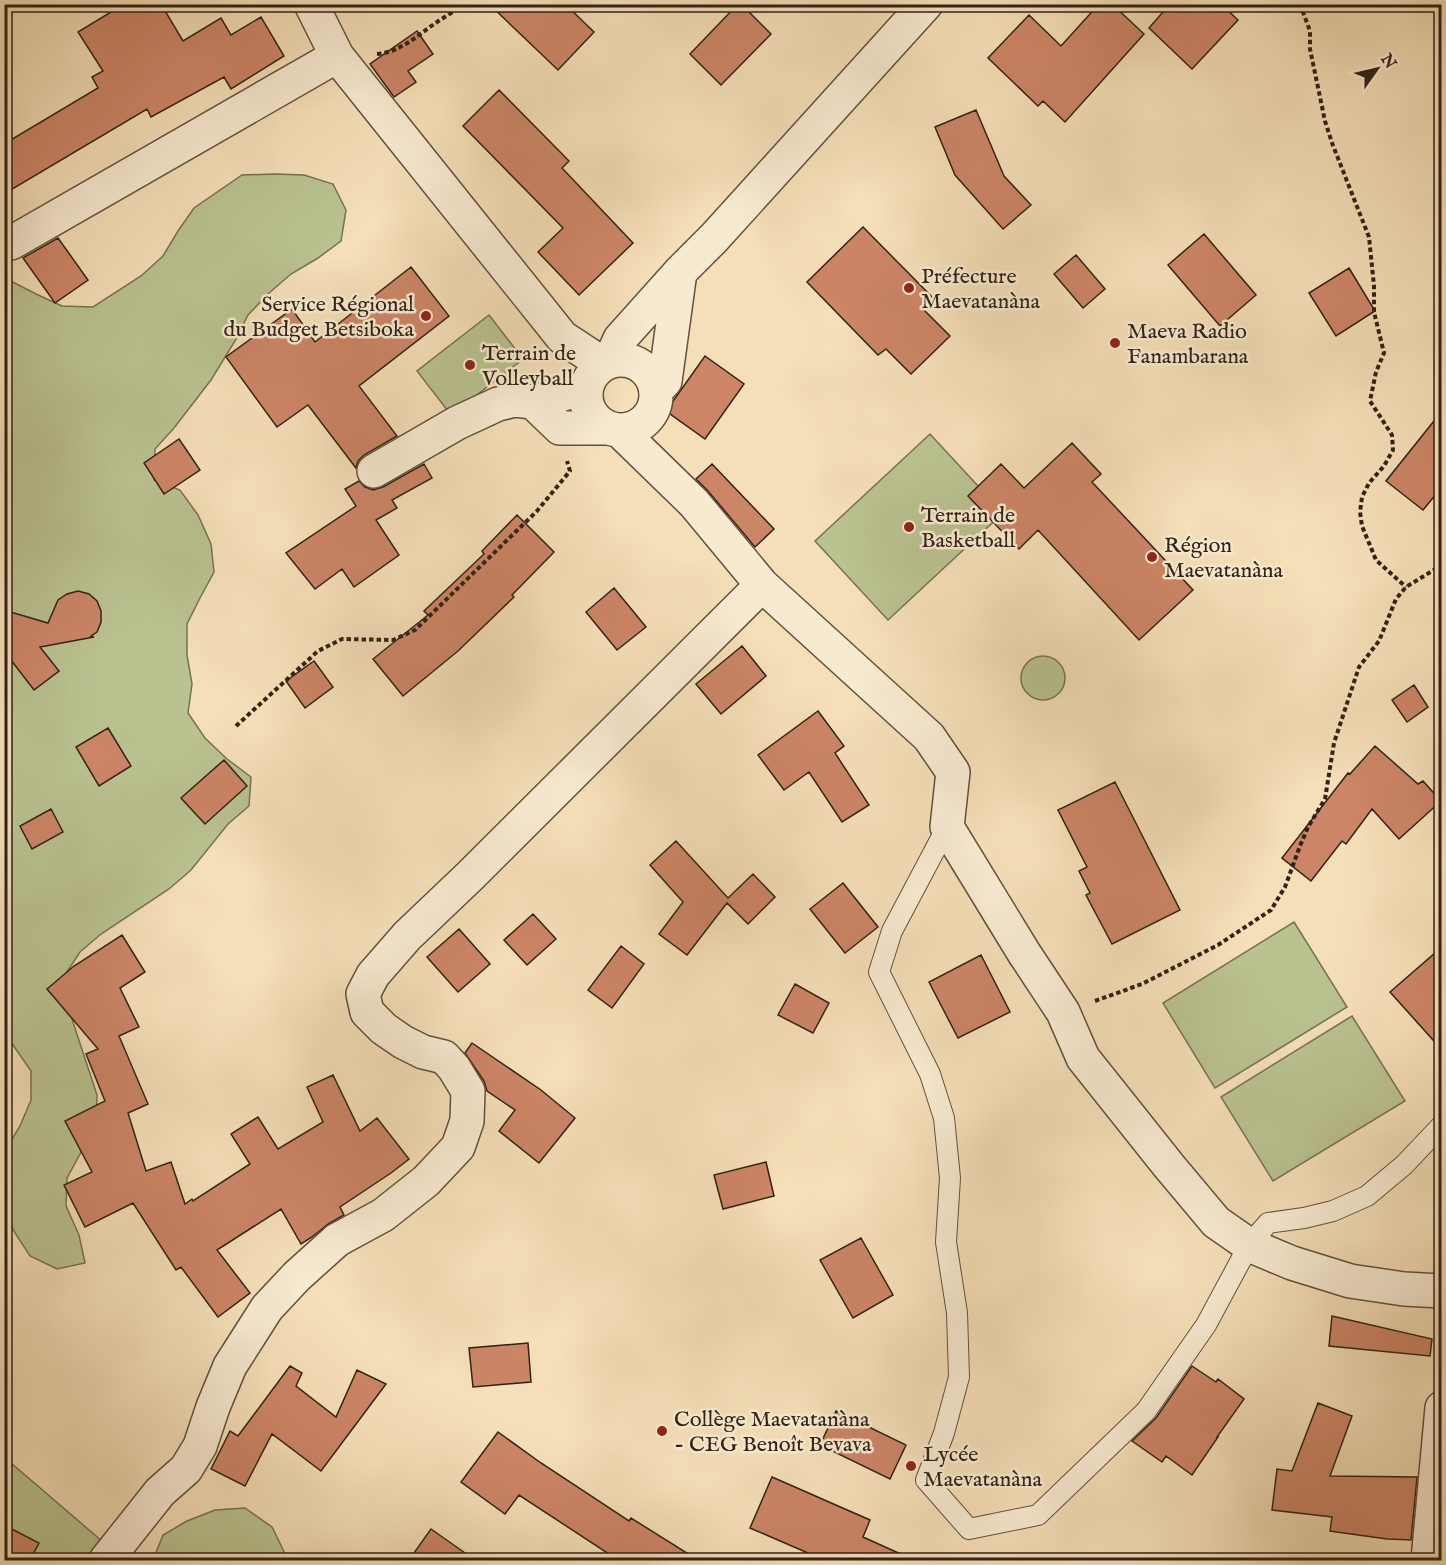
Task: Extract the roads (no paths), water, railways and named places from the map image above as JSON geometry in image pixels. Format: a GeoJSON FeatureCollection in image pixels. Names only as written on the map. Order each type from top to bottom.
{"type":"FeatureCollection","features":[{"type":"Feature","properties":{"kind":"street"},"geometry":{"type":"LineString","coordinates":[[311,4],[337,56],[562,338],[600,371]]}},
{"type":"Feature","properties":{"kind":"street"},"geometry":{"type":"LineString","coordinates":[[926,4],[620,339],[585,400],[589,412],[597,422],[614,429],[694,503],[762,585],[929,736],[953,772],[947,827],[1063,1012],[1083,1058],[1216,1222],[1249,1245],[1292,1263],[1350,1281],[1404,1289],[1442,1291]]}},
{"type":"Feature","properties":{"kind":"street"},"geometry":{"type":"LineString","coordinates":[[4,238],[11,243],[337,56]]}},
{"type":"Feature","properties":{"kind":"street"},"geometry":{"type":"LineString","coordinates":[[533,402],[560,428],[632,429],[643,423],[665,381],[680,272]]}},
{"type":"Feature","properties":{"kind":"street"},"geometry":{"type":"LineString","coordinates":[[374,471],[457,423],[498,404],[515,400],[533,402],[622,359],[645,368],[652,378],[654,402],[694,503]]}},
{"type":"Feature","properties":{"kind":"street"},"geometry":{"type":"LineString","coordinates":[[106,1560],[160,1492],[186,1468],[195,1454],[230,1366],[267,1308],[297,1276],[337,1240],[383,1215],[426,1181],[458,1147],[467,1121],[468,1091],[454,1068],[444,1057],[423,1052],[403,1042],[384,1029],[367,1012],[363,994],[373,975],[407,936],[471,876],[762,585]]}},
{"type":"Feature","properties":{"kind":"street"},"geometry":{"type":"LineString","coordinates":[[1428,1560],[1442,1408]]}},
{"type":"Feature","properties":{"kind":"lane"},"geometry":{"type":"LineString","coordinates":[[947,827],[892,931],[879,972],[930,1074],[944,1118],[950,1178],[946,1242],[957,1313],[959,1377],[944,1433],[926,1480],[969,1529],[1038,1515],[1146,1411],[1206,1324],[1249,1245],[1268,1223],[1333,1211],[1367,1196],[1404,1165],[1442,1125]]}},
{"type":"Feature","properties":{"kind":"place","name":"Préfecture Maevatanàna"},"geometry":{"type":"Point","coordinates":[909,288]}},
{"type":"Feature","properties":{"kind":"place","name":"Service Régional du Budget Betsiboka"},"geometry":{"type":"Point","coordinates":[426,316]}},
{"type":"Feature","properties":{"kind":"place","name":"Maeva Radio Fanambarana"},"geometry":{"type":"Point","coordinates":[1115,343]}},
{"type":"Feature","properties":{"kind":"place","name":"Terrain de Volleyball"},"geometry":{"type":"Point","coordinates":[470,365]}},
{"type":"Feature","properties":{"kind":"place","name":"Terrain de Basketball"},"geometry":{"type":"Point","coordinates":[909,527]}},
{"type":"Feature","properties":{"kind":"place","name":"Région Maevatanàna"},"geometry":{"type":"Point","coordinates":[1152,557]}},
{"type":"Feature","properties":{"kind":"place","name":"Collège Maevatanàna - CEG Benoît Bevava"},"geometry":{"type":"Point","coordinates":[662,1431]}},
{"type":"Feature","properties":{"kind":"place","name":"Lycée Maevatanàna"},"geometry":{"type":"Point","coordinates":[911,1466]}}]}
